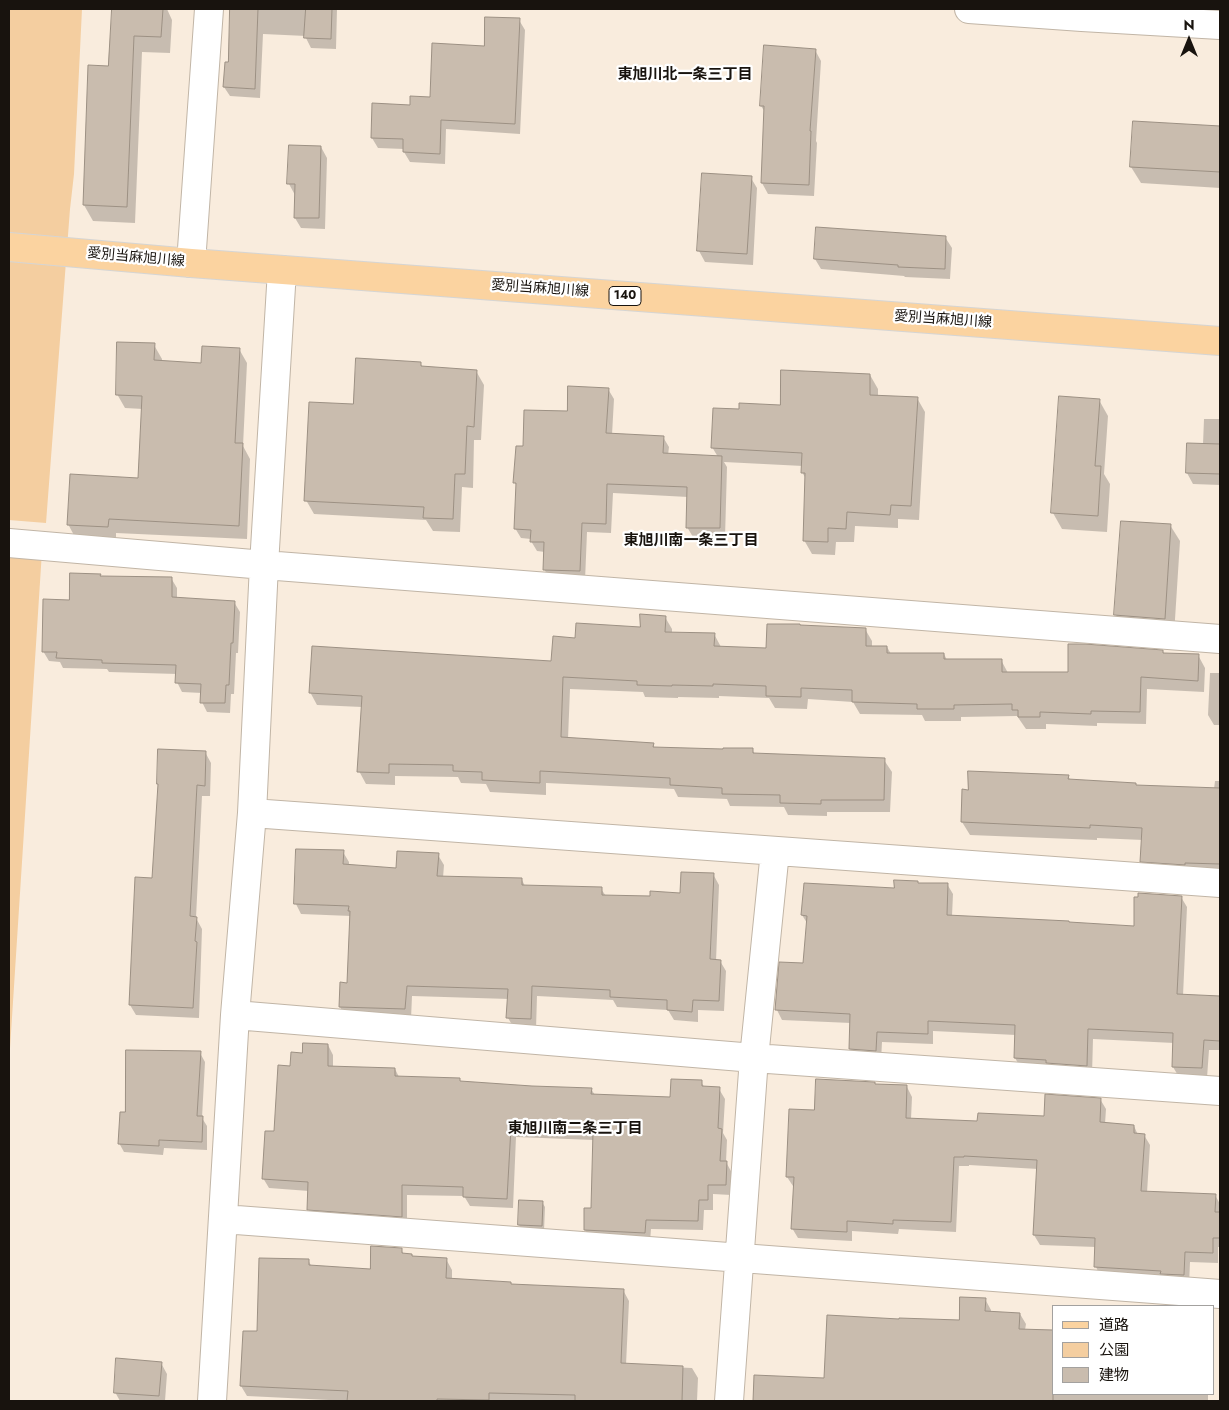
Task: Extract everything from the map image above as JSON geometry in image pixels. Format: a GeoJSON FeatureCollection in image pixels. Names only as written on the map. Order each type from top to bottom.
{"type":"FeatureCollection","features":[{"type":"Feature","properties":{"kind":"main road","name":"愛別当麻旭川線"},"geometry":{"type":"LineString","coordinates":[[20,248],[191,264],[1220,341]]}},
{"type":"Feature","properties":{"kind":"street"},"geometry":{"type":"LineString","coordinates":[[191,264],[209,9]]}},
{"type":"Feature","properties":{"kind":"street"},"geometry":{"type":"LineString","coordinates":[[969,9],[1083,13],[1220,25]]}},
{"type":"Feature","properties":{"kind":"street"},"geometry":{"type":"LineString","coordinates":[[212,1401],[235,1016],[252,813],[264,565],[282,270]]}},
{"type":"Feature","properties":{"kind":"street"},"geometry":{"type":"LineString","coordinates":[[12,543],[264,565],[1220,639]]}},
{"type":"Feature","properties":{"kind":"street"},"geometry":{"type":"LineString","coordinates":[[252,813],[1220,882]]}},
{"type":"Feature","properties":{"kind":"street"},"geometry":{"type":"LineString","coordinates":[[729,1401],[754,1058],[775,851]]}},
{"type":"Feature","properties":{"kind":"street"},"geometry":{"type":"LineString","coordinates":[[235,1016],[754,1058],[1220,1091]]}},
{"type":"Feature","properties":{"kind":"street"},"geometry":{"type":"LineString","coordinates":[[223,1219],[1220,1294]]}},
{"type":"Feature","properties":{"kind":"green space"},"geometry":{"type":"Polygon","coordinates":[[[9,9],[82,9],[74,174],[46,523],[9,520],[9,9]]]}},
{"type":"Feature","properties":{"kind":"green space"},"geometry":{"type":"Polygon","coordinates":[[[9,549],[42,551],[9,1064],[9,549]]]}},
{"type":"Feature","properties":{"kind":"building"},"geometry":{"type":"Polygon","coordinates":[[[112,9],[163,9],[161,37],[134,36],[127,207],[83,205],[88,65],[108,66],[112,9]]]}},
{"type":"Feature","properties":{"kind":"building"},"geometry":{"type":"Polygon","coordinates":[[[230,9],[258,9],[255,89],[223,87],[225,62],[228,62],[230,9]]]}},
{"type":"Feature","properties":{"kind":"building"},"geometry":{"type":"Polygon","coordinates":[[[306,9],[332,9],[331,39],[304,38],[306,9]]]}},
{"type":"Feature","properties":{"kind":"building"},"geometry":{"type":"Polygon","coordinates":[[[485,17],[520,18],[515,124],[441,120],[440,154],[403,152],[403,139],[371,138],[372,103],[410,105],[410,96],[430,97],[432,43],[484,46],[485,17]]]}},
{"type":"Feature","properties":{"kind":"building"},"geometry":{"type":"Polygon","coordinates":[[[764,45],[816,49],[810,131],[809,185],[761,183],[764,106],[760,106],[764,45]]]}},
{"type":"Feature","properties":{"kind":"building"},"geometry":{"type":"Polygon","coordinates":[[[1133,121],[1220,126],[1220,172],[1130,167],[1133,121]]]}},
{"type":"Feature","properties":{"kind":"building"},"geometry":{"type":"Polygon","coordinates":[[[289,145],[321,146],[319,218],[294,218],[295,184],[287,184],[289,145]]]}},
{"type":"Feature","properties":{"kind":"building"},"geometry":{"type":"Polygon","coordinates":[[[702,173],[752,176],[747,254],[697,251],[702,173]]]}},
{"type":"Feature","properties":{"kind":"building"},"geometry":{"type":"Polygon","coordinates":[[[816,227],[946,236],[945,269],[898,267],[898,265],[814,259],[816,227]]]}},
{"type":"Feature","properties":{"kind":"building"},"geometry":{"type":"Polygon","coordinates":[[[117,342],[155,343],[154,360],[201,363],[202,346],[240,348],[235,443],[243,443],[239,526],[109,519],[108,527],[67,525],[70,474],[138,478],[142,396],[116,395],[117,342]]]}},
{"type":"Feature","properties":{"kind":"building"},"geometry":{"type":"Polygon","coordinates":[[[356,358],[421,362],[421,366],[477,370],[474,427],[467,426],[465,474],[455,474],[453,519],[423,518],[424,507],[304,501],[309,402],[353,404],[356,358]]]}},
{"type":"Feature","properties":{"kind":"building"},"geometry":{"type":"Polygon","coordinates":[[[781,370],[870,374],[870,395],[918,397],[911,506],[891,505],[890,515],[847,512],[846,529],[828,528],[828,542],[803,541],[805,473],[801,473],[802,453],[711,448],[713,408],[739,409],[739,403],[780,405],[781,370]]]}},
{"type":"Feature","properties":{"kind":"building"},"geometry":{"type":"Polygon","coordinates":[[[568,386],[609,388],[606,433],[664,436],[663,453],[722,456],[720,528],[686,528],[687,487],[607,484],[606,524],[582,523],[580,571],[543,570],[544,542],[530,542],[531,530],[514,529],[516,483],[513,483],[516,446],[523,446],[524,410],[567,411],[568,386]]]}},
{"type":"Feature","properties":{"kind":"building"},"geometry":{"type":"Polygon","coordinates":[[[1059,396],[1100,399],[1095,466],[1101,466],[1098,516],[1051,513],[1059,396]]]}},
{"type":"Feature","properties":{"kind":"building"},"geometry":{"type":"Polygon","coordinates":[[[1187,443],[1220,444],[1220,474],[1186,473],[1187,443]]]}},
{"type":"Feature","properties":{"kind":"building"},"geometry":{"type":"Polygon","coordinates":[[[1121,521],[1171,524],[1165,619],[1114,615],[1121,521]]]}},
{"type":"Feature","properties":{"kind":"building"},"geometry":{"type":"Polygon","coordinates":[[[70,573],[101,574],[100,576],[172,577],[172,597],[235,601],[229,685],[226,685],[225,703],[200,703],[201,684],[175,683],[176,665],[102,663],[102,660],[56,658],[57,652],[42,652],[43,599],[69,600],[70,573]]]}},
{"type":"Feature","properties":{"kind":"building"},"geometry":{"type":"Polygon","coordinates":[[[640,614],[666,616],[665,632],[715,633],[714,646],[766,648],[767,624],[866,628],[866,646],[887,646],[887,653],[944,653],[944,659],[1002,659],[1002,672],[1068,672],[1068,644],[1163,650],[1163,653],[1199,654],[1198,681],[1141,677],[1140,712],[1091,711],[1091,714],[1040,712],[1040,717],[1018,717],[1018,710],[1012,710],[1012,704],[954,705],[954,709],[917,709],[917,704],[852,702],[852,690],[801,688],[801,697],[766,696],[766,686],[713,684],[713,686],[637,685],[637,681],[563,677],[561,737],[654,743],[653,747],[753,748],[753,753],[885,758],[884,800],[821,800],[821,804],[780,803],[780,795],[722,794],[722,788],[670,785],[670,778],[540,771],[540,783],[482,780],[482,772],[453,771],[453,765],[389,764],[389,773],[357,772],[362,696],[309,693],[312,646],[551,661],[553,636],[575,638],[576,623],[640,627],[640,614]]]}},
{"type":"Feature","properties":{"kind":"building"},"geometry":{"type":"Polygon","coordinates":[[[158,749],[206,751],[205,786],[197,785],[190,916],[197,917],[193,1008],[129,1005],[135,877],[152,878],[158,784],[158,749]]]}},
{"type":"Feature","properties":{"kind":"building"},"geometry":{"type":"Polygon","coordinates":[[[968,771],[1069,775],[1068,779],[1136,783],[1136,785],[1220,788],[1220,864],[1185,863],[1185,865],[1140,862],[1142,828],[1090,825],[1090,828],[961,822],[962,789],[968,790],[968,771]]]}},
{"type":"Feature","properties":{"kind":"building"},"geometry":{"type":"Polygon","coordinates":[[[296,849],[344,850],[343,864],[396,868],[397,851],[439,853],[437,876],[522,878],[522,885],[602,887],[602,895],[650,896],[650,891],[680,893],[681,872],[714,873],[710,959],[721,960],[719,1001],[693,1000],[692,1012],[667,1010],[667,1000],[610,997],[610,990],[532,986],[531,1019],[506,1018],[508,989],[407,986],[405,1009],[339,1007],[340,982],[347,983],[349,906],[294,904],[296,849]]]}},
{"type":"Feature","properties":{"kind":"building"},"geometry":{"type":"Polygon","coordinates":[[[894,880],[918,881],[918,883],[948,883],[947,915],[1134,926],[1134,897],[1138,897],[1138,893],[1182,896],[1177,994],[1220,996],[1220,1041],[1204,1040],[1202,1068],[1172,1067],[1173,1033],[1088,1029],[1087,1066],[1014,1058],[1015,1025],[928,1021],[928,1034],[877,1032],[876,1051],[849,1049],[850,1014],[775,1010],[779,962],[803,963],[807,916],[801,915],[804,883],[894,888],[894,880]]]}},
{"type":"Feature","properties":{"kind":"building"},"geometry":{"type":"Polygon","coordinates":[[[303,1043],[328,1044],[328,1066],[395,1068],[395,1076],[460,1078],[460,1081],[592,1088],[591,1094],[670,1097],[671,1079],[702,1080],[702,1086],[720,1087],[718,1128],[722,1129],[720,1161],[727,1161],[726,1185],[708,1185],[708,1200],[699,1200],[698,1221],[646,1220],[645,1233],[584,1230],[584,1208],[591,1208],[593,1131],[511,1127],[507,1199],[463,1197],[463,1187],[402,1185],[402,1217],[307,1210],[308,1182],[262,1179],[265,1131],[274,1131],[278,1065],[290,1066],[291,1052],[302,1053],[303,1043]]]}},
{"type":"Feature","properties":{"kind":"building"},"geometry":{"type":"Polygon","coordinates":[[[126,1050],[201,1051],[197,1116],[203,1116],[202,1142],[159,1140],[159,1146],[118,1144],[120,1112],[125,1112],[126,1050]]]}},
{"type":"Feature","properties":{"kind":"building"},"geometry":{"type":"Polygon","coordinates":[[[816,1079],[907,1085],[906,1118],[977,1121],[978,1113],[1044,1116],[1045,1094],[1101,1098],[1100,1122],[1134,1125],[1134,1133],[1145,1134],[1141,1191],[1216,1194],[1215,1212],[1220,1212],[1220,1238],[1213,1238],[1213,1253],[1185,1252],[1184,1275],[1160,1274],[1161,1271],[1094,1267],[1095,1238],[1033,1235],[1037,1160],[964,1156],[954,1157],[951,1222],[893,1220],[893,1224],[847,1221],[847,1232],[791,1229],[794,1177],[786,1177],[789,1109],[814,1110],[816,1079]]]}},
{"type":"Feature","properties":{"kind":"building"},"geometry":{"type":"Polygon","coordinates":[[[519,1200],[543,1201],[542,1226],[518,1225],[519,1200]]]}},
{"type":"Feature","properties":{"kind":"building"},"geometry":{"type":"Polygon","coordinates":[[[371,1246],[402,1248],[402,1253],[412,1254],[412,1256],[447,1258],[446,1278],[511,1282],[511,1284],[624,1289],[621,1363],[683,1366],[682,1401],[575,1401],[575,1395],[489,1393],[489,1400],[347,1401],[348,1391],[240,1386],[243,1331],[257,1331],[259,1258],[309,1259],[309,1265],[370,1269],[371,1246]]]}},
{"type":"Feature","properties":{"kind":"building"},"geometry":{"type":"Polygon","coordinates":[[[960,1297],[986,1298],[985,1311],[1020,1313],[1019,1329],[1052,1330],[1053,1401],[753,1401],[754,1375],[824,1378],[827,1315],[959,1320],[960,1297]]]}},
{"type":"Feature","properties":{"kind":"building"},"geometry":{"type":"Polygon","coordinates":[[[116,1358],[162,1362],[159,1396],[114,1393],[116,1358]]]}},
{"type":"Feature","properties":{"kind":"district","name":"東旭川北一条三丁目"},"geometry":{"type":"Point","coordinates":[685,75]}},
{"type":"Feature","properties":{"kind":"district","name":"東旭川南一条三丁目"},"geometry":{"type":"Point","coordinates":[691,541]}},
{"type":"Feature","properties":{"kind":"district","name":"東旭川南二条三丁目"},"geometry":{"type":"Point","coordinates":[575,1129]}}]}
